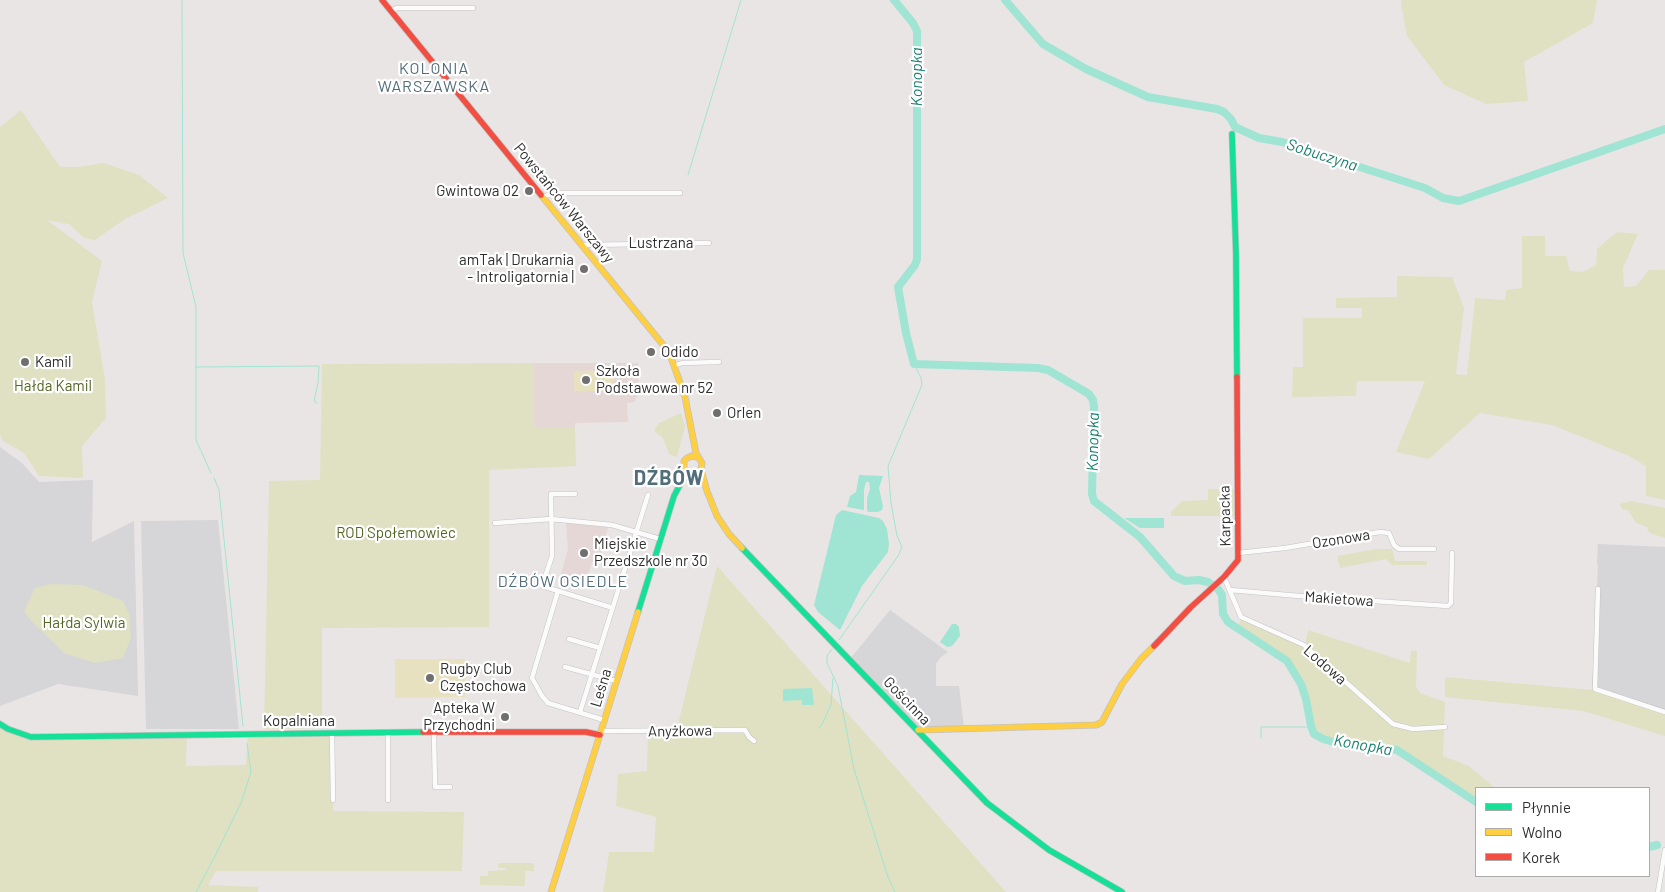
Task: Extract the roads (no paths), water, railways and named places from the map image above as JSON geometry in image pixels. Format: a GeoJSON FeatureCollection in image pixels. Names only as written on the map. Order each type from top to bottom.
{"type":"FeatureCollection","features":[{"type":"Feature","properties":{"kind":"street","name":"Powstańców Warszawy"},"geometry":{"type":"LineString","coordinates":[[382,0],[659,339],[674,366],[684,397],[697,457]]}},
{"type":"Feature","properties":{"kind":"street"},"geometry":{"type":"LineString","coordinates":[[391,11],[398,8],[473,8]]}},
{"type":"Feature","properties":{"kind":"street","name":"Karpacka"},"geometry":{"type":"LineString","coordinates":[[918,730],[1096,726],[1102,722],[1122,684],[1141,659],[1236,564],[1238,553],[1236,254],[1232,134]]}},
{"type":"Feature","properties":{"kind":"street"},"geometry":{"type":"LineString","coordinates":[[543,197],[553,194],[680,193]]}},
{"type":"Feature","properties":{"kind":"street","name":"Lustrzana"},"geometry":{"type":"LineString","coordinates":[[582,245],[710,243]]}},
{"type":"Feature","properties":{"kind":"street"},"geometry":{"type":"LineString","coordinates":[[674,366],[682,363],[720,362]]}},
{"type":"Feature","properties":{"kind":"street","name":"Powstańców Warszawy"},"geometry":{"type":"LineString","coordinates":[[690,457],[692,440]]}},
{"type":"Feature","properties":{"kind":"street"},"geometry":{"type":"LineString","coordinates":[[690,457],[697,457],[702,463],[701,470],[693,475],[684,469],[684,461],[690,457]]}},
{"type":"Feature","properties":{"kind":"street","name":"Leśna"},"geometry":{"type":"LineString","coordinates":[[551,892],[680,476],[684,469]]}},
{"type":"Feature","properties":{"kind":"street","name":"Gościnna"},"geometry":{"type":"LineString","coordinates":[[701,470],[717,516],[729,534],[974,789],[1008,820],[1049,850],[1122,892]]}},
{"type":"Feature","properties":{"kind":"street","name":"Leśna"},"geometry":{"type":"LineString","coordinates":[[676,491],[684,478],[693,475]]}},
{"type":"Feature","properties":{"kind":"street","name":"Gościnna"},"geometry":{"type":"LineString","coordinates":[[693,475],[707,491]]}},
{"type":"Feature","properties":{"kind":"street"},"geometry":{"type":"LineString","coordinates":[[575,494],[551,494],[552,556],[542,586],[612,608]]}},
{"type":"Feature","properties":{"kind":"street"},"geometry":{"type":"LineString","coordinates":[[580,712],[648,495]]}},
{"type":"Feature","properties":{"kind":"street"},"geometry":{"type":"LineString","coordinates":[[495,523],[551,519],[611,525],[660,540]]}},
{"type":"Feature","properties":{"kind":"street","name":"Ozonowa"},"geometry":{"type":"LineString","coordinates":[[1238,553],[1285,548],[1380,532],[1389,533],[1394,544],[1399,549],[1434,549]]}},
{"type":"Feature","properties":{"kind":"street","name":"Makietowa"},"geometry":{"type":"LineString","coordinates":[[1230,590],[1448,606],[1450,603],[1452,553]]}},
{"type":"Feature","properties":{"kind":"street","name":"Lodowa"},"geometry":{"type":"LineString","coordinates":[[1224,577],[1241,617],[1304,645],[1393,724],[1413,729],[1445,728]]}},
{"type":"Feature","properties":{"kind":"street"},"geometry":{"type":"LineString","coordinates":[[1598,590],[1595,689],[1665,712]]}},
{"type":"Feature","properties":{"kind":"street"},"geometry":{"type":"LineString","coordinates":[[558,591],[532,678],[542,696],[548,702],[604,720]]}},
{"type":"Feature","properties":{"kind":"street"},"geometry":{"type":"LineString","coordinates":[[569,639],[600,648]]}},
{"type":"Feature","properties":{"kind":"street"},"geometry":{"type":"LineString","coordinates":[[565,667],[616,681]]}},
{"type":"Feature","properties":{"kind":"street","name":"Kopalniana"},"geometry":{"type":"LineString","coordinates":[[1,725],[19,734],[31,737],[388,732],[600,733]]}},
{"type":"Feature","properties":{"kind":"street","name":"Anyżkowa"},"geometry":{"type":"LineString","coordinates":[[600,733],[745,730],[754,741]]}},
{"type":"Feature","properties":{"kind":"street"},"geometry":{"type":"LineString","coordinates":[[388,732],[388,800]]}},
{"type":"Feature","properties":{"kind":"street"},"geometry":{"type":"LineString","coordinates":[[434,733],[435,787],[450,787]]}},
{"type":"Feature","properties":{"kind":"street"},"geometry":{"type":"LineString","coordinates":[[332,734],[333,800]]}},
{"type":"Feature","properties":{"kind":"street"},"geometry":{"type":"LineString","coordinates":[[1658,892],[1665,850]]}},
{"type":"Feature","properties":{"kind":"waterway"},"geometry":{"type":"LineString","coordinates":[[182,0],[183,253],[196,307],[196,440],[211,473]]}},
{"type":"Feature","properties":{"kind":"waterway"},"geometry":{"type":"LineString","coordinates":[[688,175],[741,0]]}},
{"type":"Feature","properties":{"kind":"waterway","name":"Konopka"},"geometry":{"type":"LineString","coordinates":[[894,0],[913,23],[917,31],[917,259],[915,265],[898,287],[906,333],[914,364],[1038,368],[1048,370],[1089,394],[1093,400],[1094,407],[1092,494],[1094,501],[1140,537],[1174,576],[1185,581],[1199,580],[1208,582],[1218,589],[1222,595],[1223,614],[1228,622],[1287,661],[1301,684],[1314,734],[1337,743],[1397,750],[1475,801]]}},
{"type":"Feature","properties":{"kind":"waterway","name":"Sobuczyna"},"geometry":{"type":"LineString","coordinates":[[1005,0],[1043,44],[1086,69],[1148,97],[1217,109],[1224,112],[1231,119],[1235,127],[1259,138],[1282,142],[1425,188],[1443,198],[1459,201],[1665,129]]}},
{"type":"Feature","properties":{"kind":"waterway"},"geometry":{"type":"LineString","coordinates":[[839,640],[898,556],[902,547],[897,536],[891,503],[888,466],[922,385],[921,378],[914,364]]}},
{"type":"Feature","properties":{"kind":"waterway"},"geometry":{"type":"LineString","coordinates":[[196,367],[319,366],[314,401],[317,403]]}},
{"type":"Feature","properties":{"kind":"waterway"},"geometry":{"type":"LineString","coordinates":[[214,478],[219,490],[243,726]]}},
{"type":"Feature","properties":{"kind":"waterway"},"geometry":{"type":"LineString","coordinates":[[832,649],[827,656],[827,663],[838,686],[854,769],[888,877],[895,892]]}},
{"type":"Feature","properties":{"kind":"waterway"},"geometry":{"type":"LineString","coordinates":[[818,728],[821,726],[831,705],[833,678]]}},
{"type":"Feature","properties":{"kind":"waterway"},"geometry":{"type":"LineString","coordinates":[[1261,738],[1261,727],[1311,727]]}},
{"type":"Feature","properties":{"kind":"waterway"},"geometry":{"type":"LineString","coordinates":[[196,892],[241,803],[251,772],[247,743]]}},
{"type":"Feature","properties":{"kind":"waterway","name":"Konopka"},"geometry":{"type":"LineString","coordinates":[[1650,847],[1657,845]]}},
{"type":"Feature","properties":{"kind":"place","name":"Gwintowa 02"},"geometry":{"type":"Point","coordinates":[529,191]}},
{"type":"Feature","properties":{"kind":"place","name":"amTak | Drukarnia - Introligatornia |"},"geometry":{"type":"Point","coordinates":[584,269]}},
{"type":"Feature","properties":{"kind":"place","name":"Odido"},"geometry":{"type":"Point","coordinates":[651,352]}},
{"type":"Feature","properties":{"kind":"place","name":"Kamil"},"geometry":{"type":"Point","coordinates":[25,362]}},
{"type":"Feature","properties":{"kind":"place","name":"Szkoła Podstawowa nr 52"},"geometry":{"type":"Point","coordinates":[586,380]}},
{"type":"Feature","properties":{"kind":"place","name":"Orlen"},"geometry":{"type":"Point","coordinates":[717,413]}},
{"type":"Feature","properties":{"kind":"place","name":"Miejskie Przedszkole nr 30"},"geometry":{"type":"Point","coordinates":[584,553]}},
{"type":"Feature","properties":{"kind":"place","name":"Rugby Club Częstochowa"},"geometry":{"type":"Point","coordinates":[430,678]}},
{"type":"Feature","properties":{"kind":"place","name":"Apteka W Przychodni"},"geometry":{"type":"Point","coordinates":[505,717]}},
{"type":"Feature","properties":{"kind":"district","name":"KOLONIA WARSZAWSKA"},"geometry":{"type":"Point","coordinates":[434,78]}},
{"type":"Feature","properties":{"kind":"district","name":"DŹBÓW"},"geometry":{"type":"Point","coordinates":[669,478]}},
{"type":"Feature","properties":{"kind":"district","name":"DŹBÓW OSIEDLE"},"geometry":{"type":"Point","coordinates":[563,582]}},
{"type":"Feature","properties":{"kind":"park label","name":"Hałda Kamil"},"geometry":{"type":"Point","coordinates":[53,386]}},
{"type":"Feature","properties":{"kind":"park label","name":"ROD Społemowiec"},"geometry":{"type":"Point","coordinates":[396,533]}},
{"type":"Feature","properties":{"kind":"park label","name":"Hałda Sylwia"},"geometry":{"type":"Point","coordinates":[84,623]}}]}
